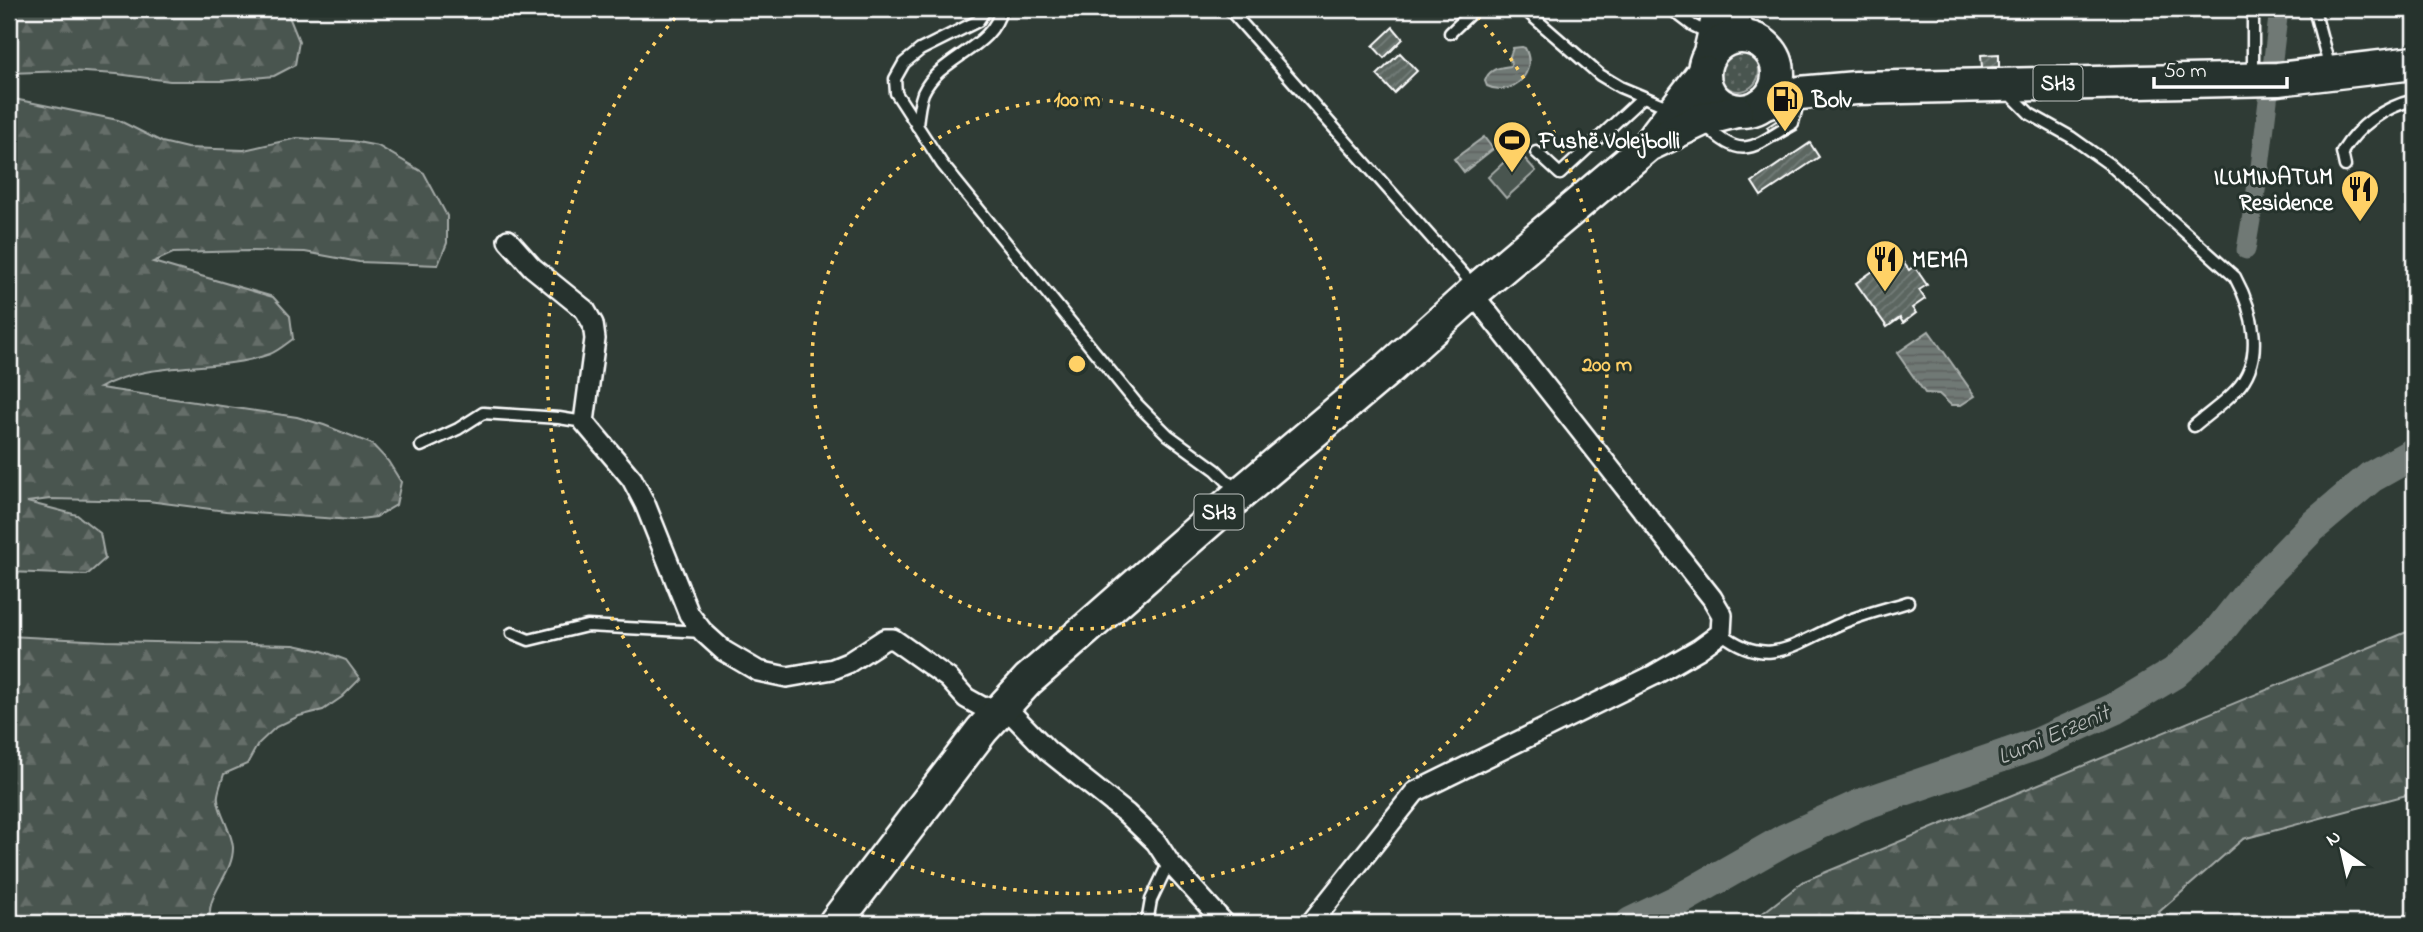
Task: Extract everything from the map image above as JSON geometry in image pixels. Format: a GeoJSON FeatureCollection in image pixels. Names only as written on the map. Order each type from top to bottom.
{"type":"FeatureCollection","features":[{"type":"Feature","properties":{"kind":"main road"},"geometry":{"type":"LineString","coordinates":[[1710,44],[1706,88],[1712,98],[1725,107],[1749,107],[1773,92],[1777,71],[1775,60],[1756,40],[1745,38],[1728,9]]}},
{"type":"Feature","properties":{"kind":"main road","name":"SH3"},"geometry":{"type":"LineString","coordinates":[[1687,114],[1710,44],[1745,38]]}},
{"type":"Feature","properties":{"kind":"main road","name":"SH3"},"geometry":{"type":"LineString","coordinates":[[835,923],[1003,705],[1240,494],[1387,370],[1475,291],[1687,114],[1749,107],[1799,93],[1856,88],[2256,79],[2414,63]]}},
{"type":"Feature","properties":{"kind":"main road","name":"SH3"},"geometry":{"type":"LineString","coordinates":[[1777,71],[1856,88]]}},
{"type":"Feature","properties":{"kind":"street"},"geometry":{"type":"LineString","coordinates":[[508,240],[532,267],[585,310],[593,324],[595,338],[584,422],[632,479],[645,504],[689,614],[703,632],[724,651],[758,671],[786,677],[833,669],[848,663],[886,639],[893,639],[948,678],[966,698],[984,708],[1003,705],[1048,751],[1127,814],[1156,842],[1169,862],[1224,923]]}},
{"type":"Feature","properties":{"kind":"street"},"geometry":{"type":"LineString","coordinates":[[1311,923],[1415,792],[1654,675],[1721,633],[1722,615],[1712,598],[1475,291]]}},
{"type":"Feature","properties":{"kind":"lane"},"geometry":{"type":"LineString","coordinates":[[986,9],[978,21],[920,50],[904,63],[895,79],[896,93],[942,164],[968,198],[1137,404],[1168,435],[1224,477],[1240,494]]}},
{"type":"Feature","properties":{"kind":"lane"},"geometry":{"type":"LineString","coordinates":[[917,126],[919,104],[933,77],[995,27],[1001,9]]}},
{"type":"Feature","properties":{"kind":"lane"},"geometry":{"type":"LineString","coordinates":[[1229,9],[1475,291]]}},
{"type":"Feature","properties":{"kind":"lane"},"geometry":{"type":"LineString","coordinates":[[1450,33],[1475,9]]}},
{"type":"Feature","properties":{"kind":"lane"},"geometry":{"type":"LineString","coordinates":[[1524,9],[1600,75],[1643,97],[1687,114],[1729,146],[1750,148],[1793,123],[1800,104],[1799,93]]}},
{"type":"Feature","properties":{"kind":"lane"},"geometry":{"type":"LineString","coordinates":[[1671,9],[1692,25],[1710,44]]}},
{"type":"Feature","properties":{"kind":"lane"},"geometry":{"type":"LineString","coordinates":[[2253,9],[2256,79]]}},
{"type":"Feature","properties":{"kind":"lane"},"geometry":{"type":"LineString","coordinates":[[2314,9],[2332,72]]}},
{"type":"Feature","properties":{"kind":"lane"},"geometry":{"type":"LineString","coordinates":[[2001,85],[2030,114],[2109,163],[2235,276],[2245,296],[2256,345],[2249,370],[2238,389],[2194,426]]}},
{"type":"Feature","properties":{"kind":"lane"},"geometry":{"type":"LineString","coordinates":[[1536,152],[1560,174],[1643,97]]}},
{"type":"Feature","properties":{"kind":"lane"},"geometry":{"type":"LineString","coordinates":[[2344,166],[2342,152],[2352,136],[2388,109],[2414,100]]}},
{"type":"Feature","properties":{"kind":"lane"},"geometry":{"type":"LineString","coordinates":[[421,446],[458,429],[483,413],[584,422]]}},
{"type":"Feature","properties":{"kind":"lane"},"geometry":{"type":"LineString","coordinates":[[1721,633],[1737,645],[1756,652],[1780,651],[1805,643],[1841,623],[1908,602]]}},
{"type":"Feature","properties":{"kind":"lane"},"geometry":{"type":"LineString","coordinates":[[512,633],[529,640],[587,626],[703,632]]}},
{"type":"Feature","properties":{"kind":"lane"},"geometry":{"type":"LineString","coordinates":[[1147,923],[1152,900],[1169,862]]}},
{"type":"Feature","properties":{"kind":"green space"},"geometry":{"type":"Polygon","coordinates":[[[9,9],[286,9],[299,41],[295,65],[274,76],[223,81],[170,81],[68,71],[9,73],[9,9]]]}},
{"type":"Feature","properties":{"kind":"green space"},"geometry":{"type":"Polygon","coordinates":[[[1739,51],[1753,57],[1759,71],[1753,85],[1739,91],[1725,85],[1719,71],[1725,57],[1739,51]]]}},
{"type":"Feature","properties":{"kind":"green space"},"geometry":{"type":"Polygon","coordinates":[[[9,98],[118,120],[162,142],[187,148],[244,150],[297,138],[352,141],[378,146],[424,173],[447,216],[447,243],[438,265],[359,262],[305,252],[173,253],[153,262],[273,297],[290,316],[293,339],[273,353],[249,360],[162,369],[120,379],[100,388],[297,417],[324,425],[372,444],[388,461],[401,482],[396,505],[376,517],[352,520],[226,511],[148,501],[50,499],[27,502],[77,515],[100,533],[105,559],[87,575],[9,572],[9,98]]]}},
{"type":"Feature","properties":{"kind":"green space","name":"Fushë Volejbolli"},"geometry":{"type":"Polygon","coordinates":[[[1517,150],[1536,171],[1506,198],[1488,177],[1517,150]]]}},
{"type":"Feature","properties":{"kind":"green space"},"geometry":{"type":"Polygon","coordinates":[[[2414,629],[2414,793],[2243,839],[2159,912],[2167,923],[1750,923],[1804,881],[2414,629]]]}},
{"type":"Feature","properties":{"kind":"green space"},"geometry":{"type":"Polygon","coordinates":[[[9,636],[294,645],[346,660],[360,679],[342,697],[323,710],[299,716],[276,727],[258,744],[247,764],[224,774],[218,801],[233,847],[229,867],[211,904],[211,923],[9,923],[9,636]]]}},
{"type":"Feature","properties":{"kind":"shaded area"},"geometry":{"type":"Polygon","coordinates":[[[1522,47],[1528,57],[1528,66],[1520,81],[1505,89],[1487,86],[1485,81],[1489,73],[1511,66],[1513,48],[1522,47]]]}},
{"type":"Feature","properties":{"kind":"shaded area"},"geometry":{"type":"Polygon","coordinates":[[[1484,137],[1493,149],[1464,172],[1454,159],[1484,137]]]}},
{"type":"Feature","properties":{"kind":"shaded area"},"geometry":{"type":"Polygon","coordinates":[[[1929,331],[1975,396],[1961,405],[1951,405],[1939,394],[1925,393],[1897,353],[1929,331]]]}},
{"type":"Feature","properties":{"kind":"building"},"geometry":{"type":"Polygon","coordinates":[[[1393,27],[1403,39],[1384,58],[1373,46],[1393,27]]]}},
{"type":"Feature","properties":{"kind":"building"},"geometry":{"type":"Polygon","coordinates":[[[1400,53],[1417,71],[1394,93],[1377,75],[1400,53]]]}},
{"type":"Feature","properties":{"kind":"building"},"geometry":{"type":"Polygon","coordinates":[[[1999,54],[1999,67],[1982,68],[1981,55],[1999,54]]]}},
{"type":"Feature","properties":{"kind":"building"},"geometry":{"type":"Polygon","coordinates":[[[1787,114],[1797,130],[1776,142],[1767,127],[1787,114]]]}},
{"type":"Feature","properties":{"kind":"building"},"geometry":{"type":"Polygon","coordinates":[[[1810,143],[1819,157],[1761,196],[1752,182],[1810,143]]]}},
{"type":"Feature","properties":{"kind":"building"},"geometry":{"type":"Polygon","coordinates":[[[1897,254],[1909,270],[1914,266],[1927,285],[1919,290],[1925,299],[1912,308],[1916,313],[1903,323],[1900,318],[1887,327],[1856,283],[1897,254]]]}},
{"type":"Feature","properties":{"kind":"waterway"},"geometry":{"type":"LineString","coordinates":[[2246,250],[2260,167],[2279,9]]}},
{"type":"Feature","properties":{"kind":"waterway","name":"Lumi Erzenit"},"geometry":{"type":"LineString","coordinates":[[1631,923],[1679,900],[1786,839],[1860,805],[2037,744],[2114,709],[2174,673],[2216,635],[2254,587],[2312,527],[2371,477],[2414,453]]}},
{"type":"Feature","properties":{"kind":"place","name":"Bolv"},"geometry":{"type":"Point","coordinates":[1785,133]}},
{"type":"Feature","properties":{"kind":"place","name":"Fushë Volejbolli"},"geometry":{"type":"Point","coordinates":[1512,174]}},
{"type":"Feature","properties":{"kind":"place","name":"ILUMINATUM Residence"},"geometry":{"type":"Point","coordinates":[2360,223]}},
{"type":"Feature","properties":{"kind":"place","name":"MEMA"},"geometry":{"type":"Point","coordinates":[1885,293]}}]}
